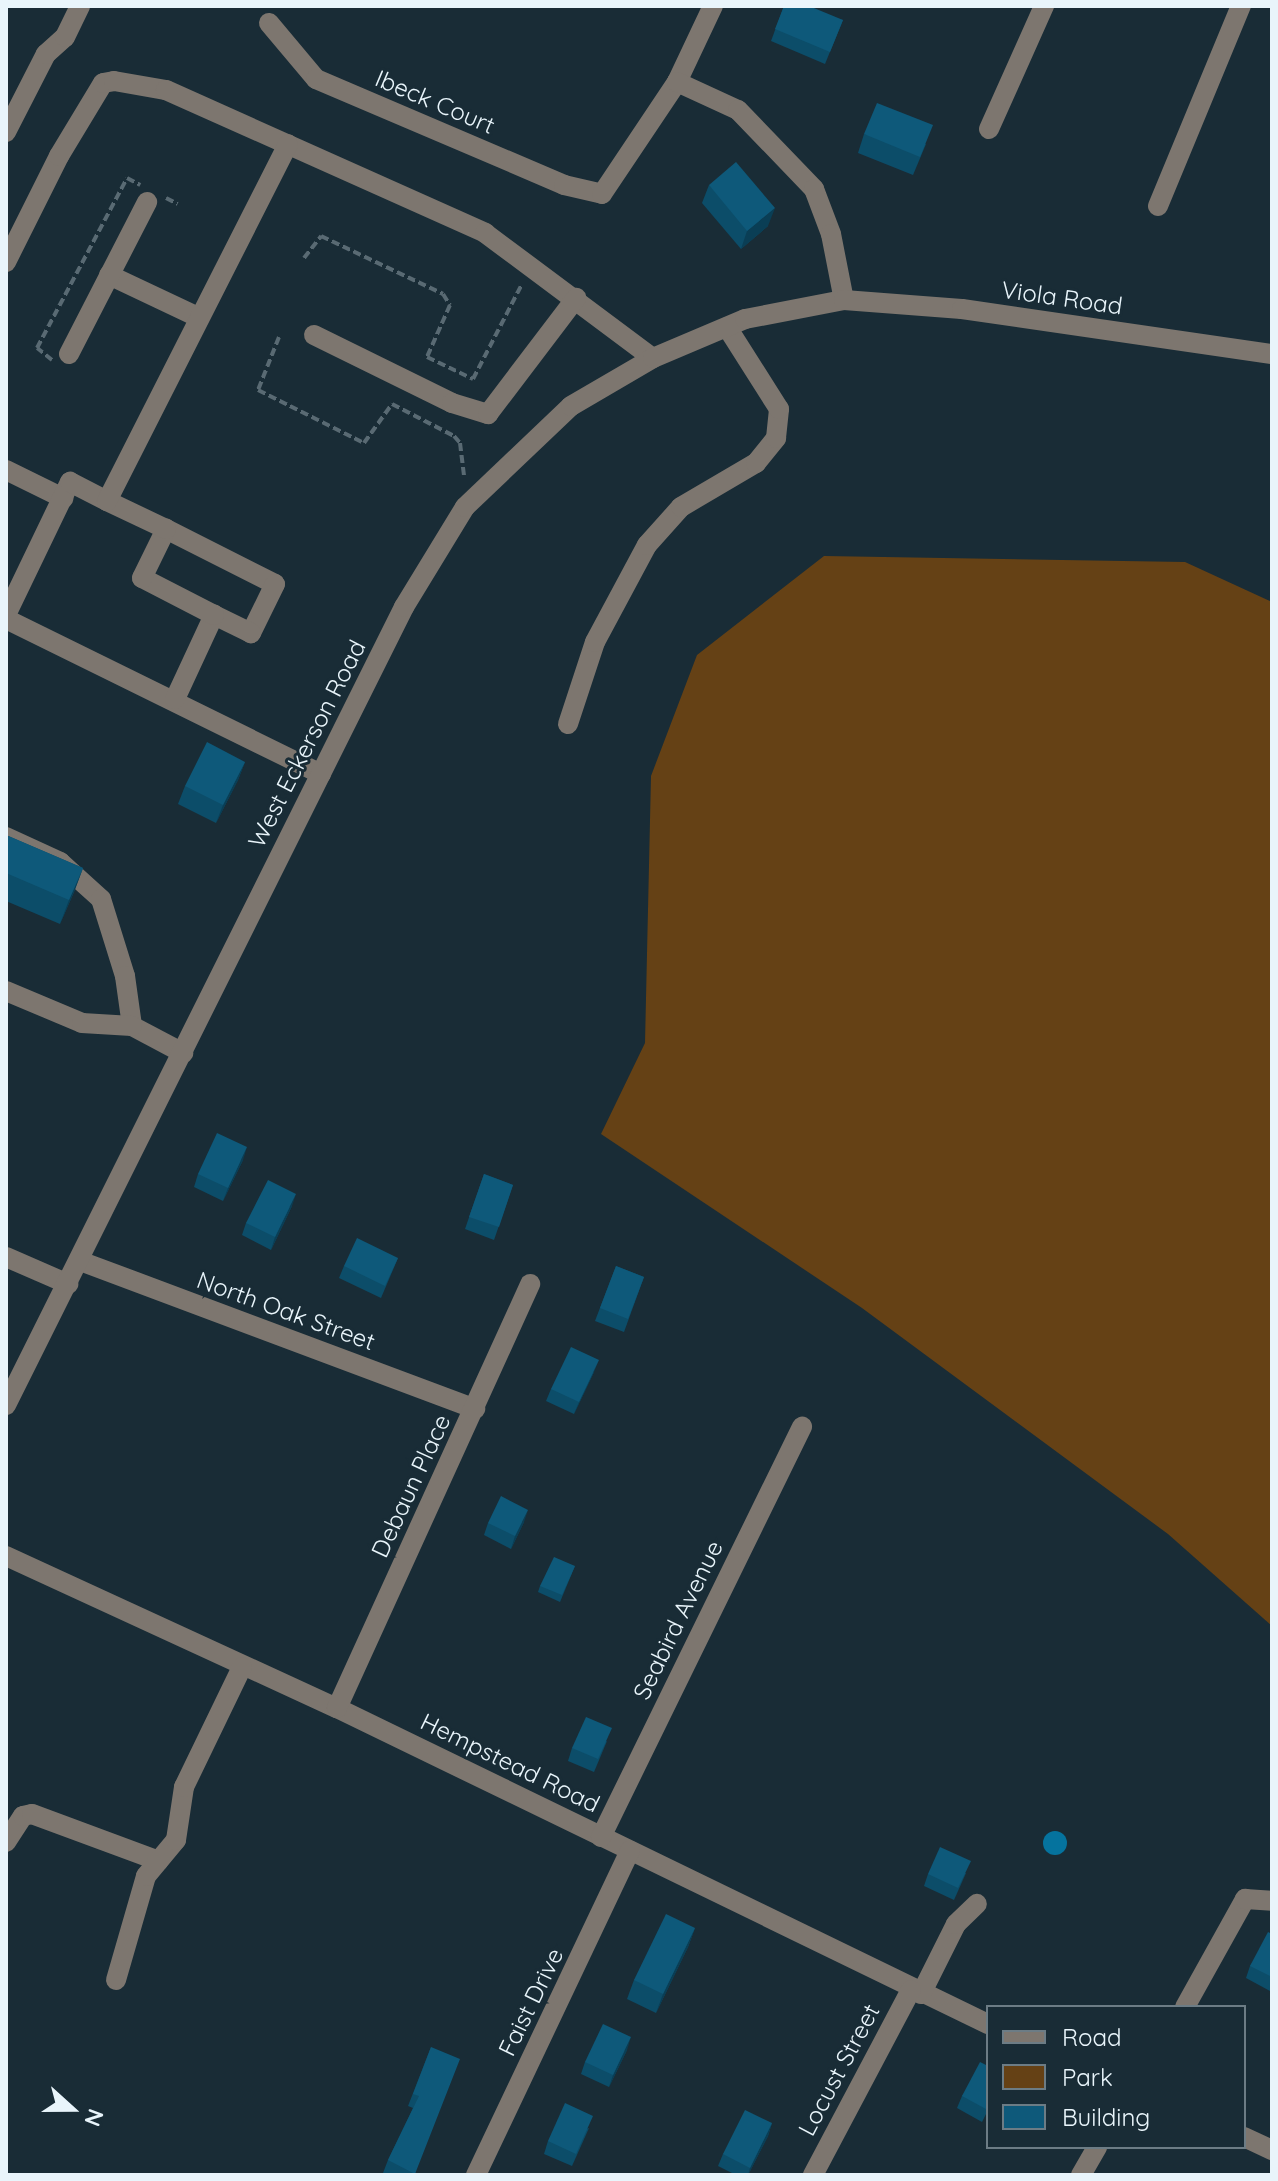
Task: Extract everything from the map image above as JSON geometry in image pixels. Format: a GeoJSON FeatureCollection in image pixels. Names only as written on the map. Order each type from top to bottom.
{"type":"FeatureCollection","features":[{"type":"Feature","properties":{"kind":"street"},"geometry":{"type":"LineString","coordinates":[[6,132],[46,54],[65,37],[80,6]]}},
{"type":"Feature","properties":{"kind":"street"},"geometry":{"type":"LineString","coordinates":[[713,6],[677,82],[738,110],[814,189],[831,234],[844,300]]}},
{"type":"Feature","properties":{"kind":"street"},"geometry":{"type":"LineString","coordinates":[[989,129],[1044,6]]}},
{"type":"Feature","properties":{"kind":"street"},"geometry":{"type":"LineString","coordinates":[[1158,206],[1241,6]]}},
{"type":"Feature","properties":{"kind":"street","name":"Ibeck Court"},"geometry":{"type":"LineString","coordinates":[[269,23],[316,79],[564,185],[602,194],[677,82]]}},
{"type":"Feature","properties":{"kind":"street"},"geometry":{"type":"LineString","coordinates":[[6,262],[59,156],[103,83],[166,90],[485,233],[653,358]]}},
{"type":"Feature","properties":{"kind":"street"},"geometry":{"type":"LineString","coordinates":[[107,501],[288,144]]}},
{"type":"Feature","properties":{"kind":"street"},"geometry":{"type":"LineString","coordinates":[[69,354],[147,202]]}},
{"type":"Feature","properties":{"kind":"street"},"geometry":{"type":"LineString","coordinates":[[109,275],[198,317]]}},
{"type":"Feature","properties":{"kind":"street"},"geometry":{"type":"LineString","coordinates":[[314,335],[452,403],[488,414],[576,298]]}},
{"type":"Feature","properties":{"kind":"street","name":"West Eckerson Road"},"geometry":{"type":"LineString","coordinates":[[6,1405],[404,607],[465,507],[571,406],[653,358],[727,327],[844,300]]}},
{"type":"Feature","properties":{"kind":"street","name":"Viola Road"},"geometry":{"type":"LineString","coordinates":[[844,300],[962,309],[1272,354]]}},
{"type":"Feature","properties":{"kind":"street"},"geometry":{"type":"LineString","coordinates":[[568,724],[595,642],[647,545],[681,507],[756,463],[776,438],[779,409],[727,327]]}},
{"type":"Feature","properties":{"kind":"street"},"geometry":{"type":"LineString","coordinates":[[6,470],[63,498]]}},
{"type":"Feature","properties":{"kind":"street"},"geometry":{"type":"LineString","coordinates":[[166,529],[142,578],[251,633],[275,584],[166,529],[70,482],[6,617],[321,774]]}},
{"type":"Feature","properties":{"kind":"street"},"geometry":{"type":"LineString","coordinates":[[175,699],[214,615]]}},
{"type":"Feature","properties":{"kind":"street"},"geometry":{"type":"LineString","coordinates":[[6,837],[60,862],[101,899],[125,976],[132,1026]]}},
{"type":"Feature","properties":{"kind":"street"},"geometry":{"type":"LineString","coordinates":[[6,991],[82,1023],[132,1026],[183,1053]]}},
{"type":"Feature","properties":{"kind":"street"},"geometry":{"type":"LineString","coordinates":[[6,1257],[68,1284]]}},
{"type":"Feature","properties":{"kind":"street","name":"North Oak Street"},"geometry":{"type":"LineString","coordinates":[[80,1261],[475,1409]]}},
{"type":"Feature","properties":{"kind":"street","name":"Debaun Place"},"geometry":{"type":"LineString","coordinates":[[337,1708],[530,1284]]}},
{"type":"Feature","properties":{"kind":"street","name":"Seabird Avenue"},"geometry":{"type":"LineString","coordinates":[[601,1837],[802,1427]]}},
{"type":"Feature","properties":{"kind":"street","name":"Hempstead Road"},"geometry":{"type":"LineString","coordinates":[[6,1556],[337,1708],[916,1992],[986,2023]]}},
{"type":"Feature","properties":{"kind":"street"},"geometry":{"type":"LineString","coordinates":[[116,1980],[146,1876],[176,1840],[184,1787],[242,1667]]}},
{"type":"Feature","properties":{"kind":"street"},"geometry":{"type":"LineString","coordinates":[[6,1842],[23,1816],[32,1814],[159,1861]]}},
{"type":"Feature","properties":{"kind":"street","name":"Faist Drive"},"geometry":{"type":"LineString","coordinates":[[476,2175],[630,1851]]}},
{"type":"Feature","properties":{"kind":"street"},"geometry":{"type":"LineString","coordinates":[[1186,2005],[1245,1899],[1272,1901]]}},
{"type":"Feature","properties":{"kind":"street","name":"Locust Street"},"geometry":{"type":"LineString","coordinates":[[813,2175],[956,1924],[977,1904]]}},
{"type":"Feature","properties":{"kind":"street"},"geometry":{"type":"LineString","coordinates":[[1246,2138],[1272,2150]]}},
{"type":"Feature","properties":{"kind":"street"},"geometry":{"type":"LineString","coordinates":[[1081,2175],[1096,2149]]}},
{"type":"Feature","properties":{"kind":"path"},"geometry":{"type":"LineString","coordinates":[[304,258],[321,236],[443,294],[450,305],[427,357],[473,379],[531,266]]}},
{"type":"Feature","properties":{"kind":"path"},"geometry":{"type":"LineString","coordinates":[[279,337],[258,390],[364,443],[392,404],[454,436],[460,443],[464,478]]}},
{"type":"Feature","properties":{"kind":"green space"},"geometry":{"type":"Polygon","coordinates":[[[824,556],[1185,562],[1272,602],[1272,1626],[1168,1534],[862,1308],[601,1134],[645,1043],[651,776],[697,655],[824,556]]]}},
{"type":"Feature","properties":{"kind":"water"},"geometry":{"type":"Polygon","coordinates":[[[1055,1831],[1066,1838],[1067,1843],[1060,1854],[1055,1855],[1044,1848],[1043,1843],[1050,1832],[1055,1831]]]}},
{"type":"Feature","properties":{"kind":"building"},"geometry":{"type":"Polygon","coordinates":[[[784,6],[809,6],[843,20],[830,52],[775,29],[784,6]]]}},
{"type":"Feature","properties":{"kind":"building"},"geometry":{"type":"Polygon","coordinates":[[[877,103],[933,125],[920,157],[864,134],[877,103]]]}},
{"type":"Feature","properties":{"kind":"building"},"geometry":{"type":"Polygon","coordinates":[[[736,162],[775,208],[747,231],[709,185],[736,162]]]}},
{"type":"Feature","properties":{"kind":"building"},"geometry":{"type":"Polygon","coordinates":[[[207,742],[245,762],[223,805],[185,786],[207,742]]]}},
{"type":"Feature","properties":{"kind":"building"},"geometry":{"type":"Polygon","coordinates":[[[6,835],[83,868],[69,900],[6,873],[6,835]]]}},
{"type":"Feature","properties":{"kind":"building"},"geometry":{"type":"Polygon","coordinates":[[[217,1133],[247,1147],[228,1188],[198,1174],[217,1133]]]}},
{"type":"Feature","properties":{"kind":"building"},"geometry":{"type":"Polygon","coordinates":[[[484,1174],[513,1185],[499,1227],[469,1217],[484,1174]]]}},
{"type":"Feature","properties":{"kind":"building"},"geometry":{"type":"Polygon","coordinates":[[[268,1180],[296,1194],[275,1237],[246,1223],[268,1180]]]}},
{"type":"Feature","properties":{"kind":"building"},"geometry":{"type":"Polygon","coordinates":[[[357,1238],[398,1258],[385,1286],[344,1266],[357,1238]]]}},
{"type":"Feature","properties":{"kind":"building"},"geometry":{"type":"Polygon","coordinates":[[[616,1266],[644,1277],[628,1319],[600,1308],[616,1266]]]}},
{"type":"Feature","properties":{"kind":"building"},"geometry":{"type":"Polygon","coordinates":[[[571,1347],[599,1360],[579,1402],[551,1389],[571,1347]]]}},
{"type":"Feature","properties":{"kind":"building"},"geometry":{"type":"Polygon","coordinates":[[[501,1496],[528,1510],[515,1536],[488,1523],[501,1496]]]}},
{"type":"Feature","properties":{"kind":"building"},"geometry":{"type":"Polygon","coordinates":[[[554,1557],[575,1566],[562,1595],[540,1586],[554,1557]]]}},
{"type":"Feature","properties":{"kind":"building"},"geometry":{"type":"Polygon","coordinates":[[[586,1717],[612,1728],[598,1759],[572,1748],[586,1717]]]}},
{"type":"Feature","properties":{"kind":"building"},"geometry":{"type":"Polygon","coordinates":[[[940,1847],[971,1861],[958,1888],[928,1874],[940,1847]]]}},
{"type":"Feature","properties":{"kind":"building"},"geometry":{"type":"Polygon","coordinates":[[[666,1914],[695,1928],[663,1994],[634,1980],[666,1914]]]}},
{"type":"Feature","properties":{"kind":"building"},"geometry":{"type":"Polygon","coordinates":[[[1268,1932],[1272,1934],[1272,1977],[1250,1966],[1268,1932]]]}},
{"type":"Feature","properties":{"kind":"building"},"geometry":{"type":"Polygon","coordinates":[[[603,2024],[631,2037],[613,2075],[585,2062],[603,2024]]]}},
{"type":"Feature","properties":{"kind":"building"},"geometry":{"type":"Polygon","coordinates":[[[431,2047],[460,2059],[415,2174],[388,2160],[419,2096],[413,2094],[431,2047]]]}},
{"type":"Feature","properties":{"kind":"building"},"geometry":{"type":"Polygon","coordinates":[[[980,2062],[986,2065],[986,2109],[962,2096],[980,2062]]]}},
{"type":"Feature","properties":{"kind":"building"},"geometry":{"type":"Polygon","coordinates":[[[565,2103],[593,2116],[576,2154],[548,2141],[565,2103]]]}},
{"type":"Feature","properties":{"kind":"building"},"geometry":{"type":"Polygon","coordinates":[[[745,2110],[772,2123],[750,2168],[723,2154],[745,2110]]]}}]}
